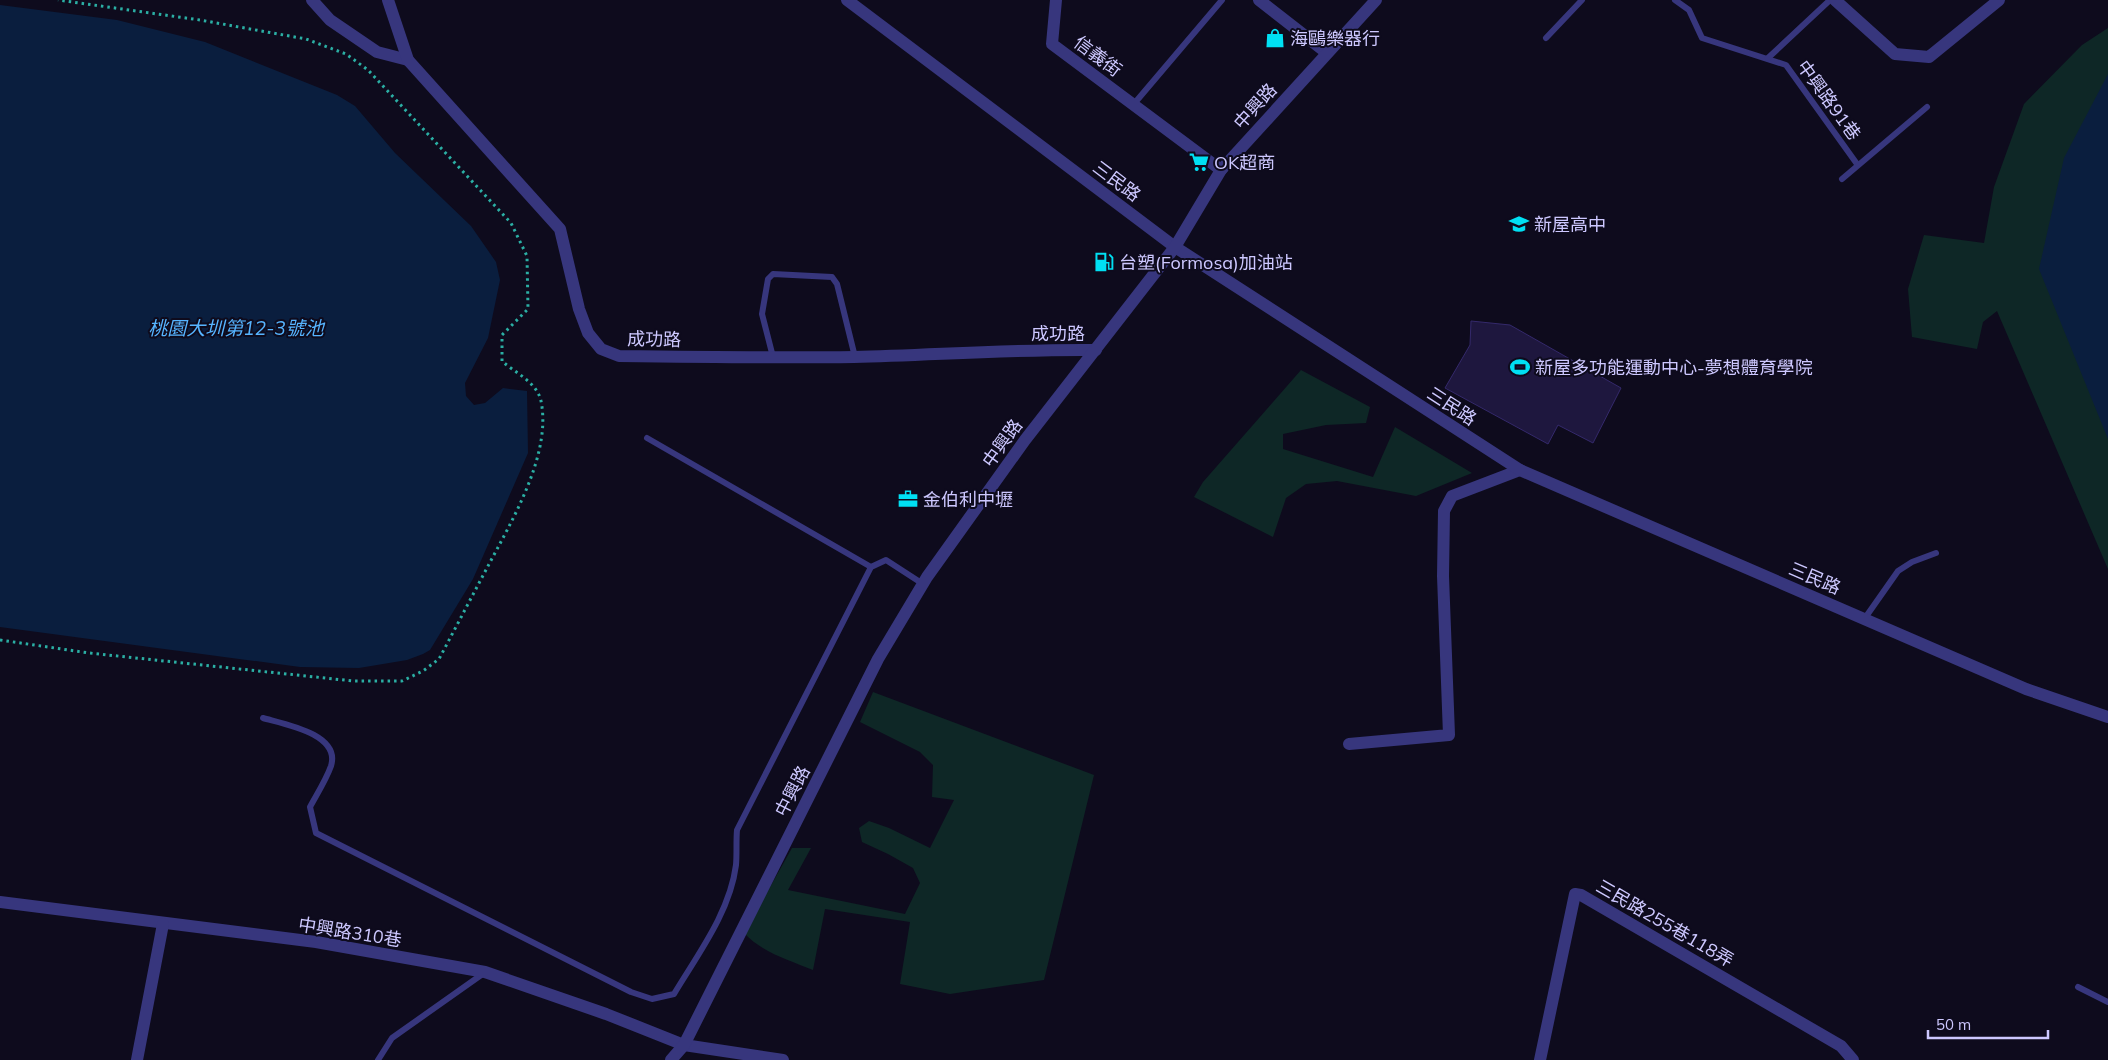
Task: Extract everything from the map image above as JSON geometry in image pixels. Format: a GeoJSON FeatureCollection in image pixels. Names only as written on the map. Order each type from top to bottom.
{"type":"FeatureCollection","features":[{"type":"Feature","properties":{"kind":"street"},"geometry":{"type":"LineString","coordinates":[[312,0],[330,20],[377,52],[408,60]]}},
{"type":"Feature","properties":{"kind":"street","name":"成功路"},"geometry":{"type":"LineString","coordinates":[[388,0],[408,60],[560,229],[579,309],[588,333],[601,349],[619,356],[773,358],[855,357],[1042,349],[1096,350]]}},
{"type":"Feature","properties":{"kind":"street","name":"三民路"},"geometry":{"type":"LineString","coordinates":[[847,0],[1175,246],[1520,470],[2026,689],[2108,717]]}},
{"type":"Feature","properties":{"kind":"street","name":"信義街"},"geometry":{"type":"LineString","coordinates":[[1056,0],[1052,44],[1133,105]]}},
{"type":"Feature","properties":{"kind":"street"},"geometry":{"type":"LineString","coordinates":[[1259,0],[1326,53]]}},
{"type":"Feature","properties":{"kind":"street","name":"中興路"},"geometry":{"type":"LineString","coordinates":[[671,1060],[684,1045],[878,659],[923,584],[1025,440],[1175,246],[1221,170],[1376,0]]}},
{"type":"Feature","properties":{"kind":"street"},"geometry":{"type":"LineString","coordinates":[[1834,0],[1896,54],[1929,57],[1998,0]]}},
{"type":"Feature","properties":{"kind":"street"},"geometry":{"type":"LineString","coordinates":[[1133,105],[1221,170]]}},
{"type":"Feature","properties":{"kind":"street"},"geometry":{"type":"LineString","coordinates":[[1349,744],[1449,735],[1443,576],[1444,511],[1452,496],[1520,470]]}},
{"type":"Feature","properties":{"kind":"street","name":"三民路255巷118弄"},"geometry":{"type":"LineString","coordinates":[[1540,1060],[1575,894],[1581,895],[1841,1046],[1853,1060]]}},
{"type":"Feature","properties":{"kind":"street","name":"中興路310巷"},"geometry":{"type":"LineString","coordinates":[[0,902],[316,942],[485,972],[606,1014],[684,1045],[783,1060]]}},
{"type":"Feature","properties":{"kind":"street"},"geometry":{"type":"LineString","coordinates":[[137,1060],[163,924]]}},
{"type":"Feature","properties":{"kind":"lane"},"geometry":{"type":"LineString","coordinates":[[1133,105],[1222,0]]}},
{"type":"Feature","properties":{"kind":"lane"},"geometry":{"type":"LineString","coordinates":[[1546,38],[1582,0]]}},
{"type":"Feature","properties":{"kind":"lane","name":"中興路91巷"},"geometry":{"type":"LineString","coordinates":[[1676,0],[1689,10],[1702,38],[1786,65],[1857,164]]}},
{"type":"Feature","properties":{"kind":"lane"},"geometry":{"type":"LineString","coordinates":[[1768,58],[1830,0]]}},
{"type":"Feature","properties":{"kind":"lane"},"geometry":{"type":"LineString","coordinates":[[1842,179],[1857,164],[1927,107]]}},
{"type":"Feature","properties":{"kind":"lane"},"geometry":{"type":"LineString","coordinates":[[773,358],[762,314],[768,278],[774,274],[832,277],[837,284],[855,357]]}},
{"type":"Feature","properties":{"kind":"lane"},"geometry":{"type":"LineString","coordinates":[[646,438],[871,567]]}},
{"type":"Feature","properties":{"kind":"lane"},"geometry":{"type":"LineString","coordinates":[[1865,618],[1898,571],[1912,562],[1936,553]]}},
{"type":"Feature","properties":{"kind":"lane"},"geometry":{"type":"LineString","coordinates":[[263,718],[303,729],[326,743],[332,756],[331,766],[310,807],[316,833],[631,992],[652,999],[667,996],[674,994],[716,925],[725,905],[736,866],[736,830],[871,567],[886,560],[923,584]]}},
{"type":"Feature","properties":{"kind":"lane"},"geometry":{"type":"LineString","coordinates":[[378,1060],[392,1038],[485,972]]}},
{"type":"Feature","properties":{"kind":"lane"},"geometry":{"type":"LineString","coordinates":[[2078,987],[2108,1002]]}},
{"type":"Feature","properties":{"kind":"path"},"geometry":{"type":"LineString","coordinates":[[0,640],[89,653],[353,681],[402,681],[423,671],[439,659],[522,502],[536,461],[542,429],[541,401],[537,390],[530,382],[516,374],[502,361],[502,334],[528,309],[527,256],[511,223],[368,70],[346,54],[306,39],[200,20],[58,0]]}},
{"type":"Feature","properties":{"kind":"green space"},"geometry":{"type":"Polygon","coordinates":[[[2108,28],[2108,569],[1997,311],[1983,322],[1977,349],[1912,337],[1908,289],[1924,235],[1984,243],[1994,187],[2024,104],[2082,45],[2108,28]]]}},
{"type":"Feature","properties":{"kind":"green space"},"geometry":{"type":"Polygon","coordinates":[[[1301,370],[1370,407],[1366,423],[1326,425],[1283,434],[1283,449],[1373,477],[1395,427],[1472,473],[1416,496],[1337,481],[1306,484],[1286,498],[1273,537],[1194,497],[1203,482],[1301,370]]]}},
{"type":"Feature","properties":{"kind":"green space"},"geometry":{"type":"Polygon","coordinates":[[[873,692],[1094,775],[1044,980],[950,994],[900,984],[910,922],[825,909],[813,970],[768,951],[744,933],[792,848],[811,848],[788,890],[905,914],[920,883],[913,868],[862,842],[859,828],[869,821],[889,828],[930,848],[954,800],[932,797],[933,765],[920,752],[860,722],[873,692]]]}},
{"type":"Feature","properties":{"kind":"water","name":"桃園大圳第12-3號池"},"geometry":{"type":"Polygon","coordinates":[[[0,5],[117,20],[205,42],[337,95],[355,106],[395,153],[471,226],[496,262],[500,280],[488,338],[465,383],[466,396],[474,405],[485,403],[503,388],[527,391],[528,453],[473,579],[430,650],[407,660],[359,668],[300,667],[0,627],[0,5]]]}},
{"type":"Feature","properties":{"kind":"water"},"geometry":{"type":"Polygon","coordinates":[[[2108,74],[2108,439],[2039,269],[2064,158],[2108,74]]]}},
{"type":"Feature","properties":{"kind":"building","name":"新屋多功能運動中心-夢想體育學院"},"geometry":{"type":"Polygon","coordinates":[[[1471,321],[1510,325],[1621,388],[1593,443],[1558,425],[1548,444],[1445,388],[1470,345],[1471,321]]]}},
{"type":"Feature","properties":{"kind":"place","name":"海鷗樂器行"},"geometry":{"type":"Point","coordinates":[1275,38]}},
{"type":"Feature","properties":{"kind":"place","name":"OK超商"},"geometry":{"type":"Point","coordinates":[1199,162]}},
{"type":"Feature","properties":{"kind":"place","name":"新屋高中"},"geometry":{"type":"Point","coordinates":[1519,224]}},
{"type":"Feature","properties":{"kind":"place","name":"台塑(Formosa)加油站"},"geometry":{"type":"Point","coordinates":[1104,262]}},
{"type":"Feature","properties":{"kind":"place","name":"新屋多功能運動中心-夢想體育學院"},"geometry":{"type":"Point","coordinates":[1520,367]}},
{"type":"Feature","properties":{"kind":"place","name":"金伯利中壢"},"geometry":{"type":"Point","coordinates":[908,499]}}]}
